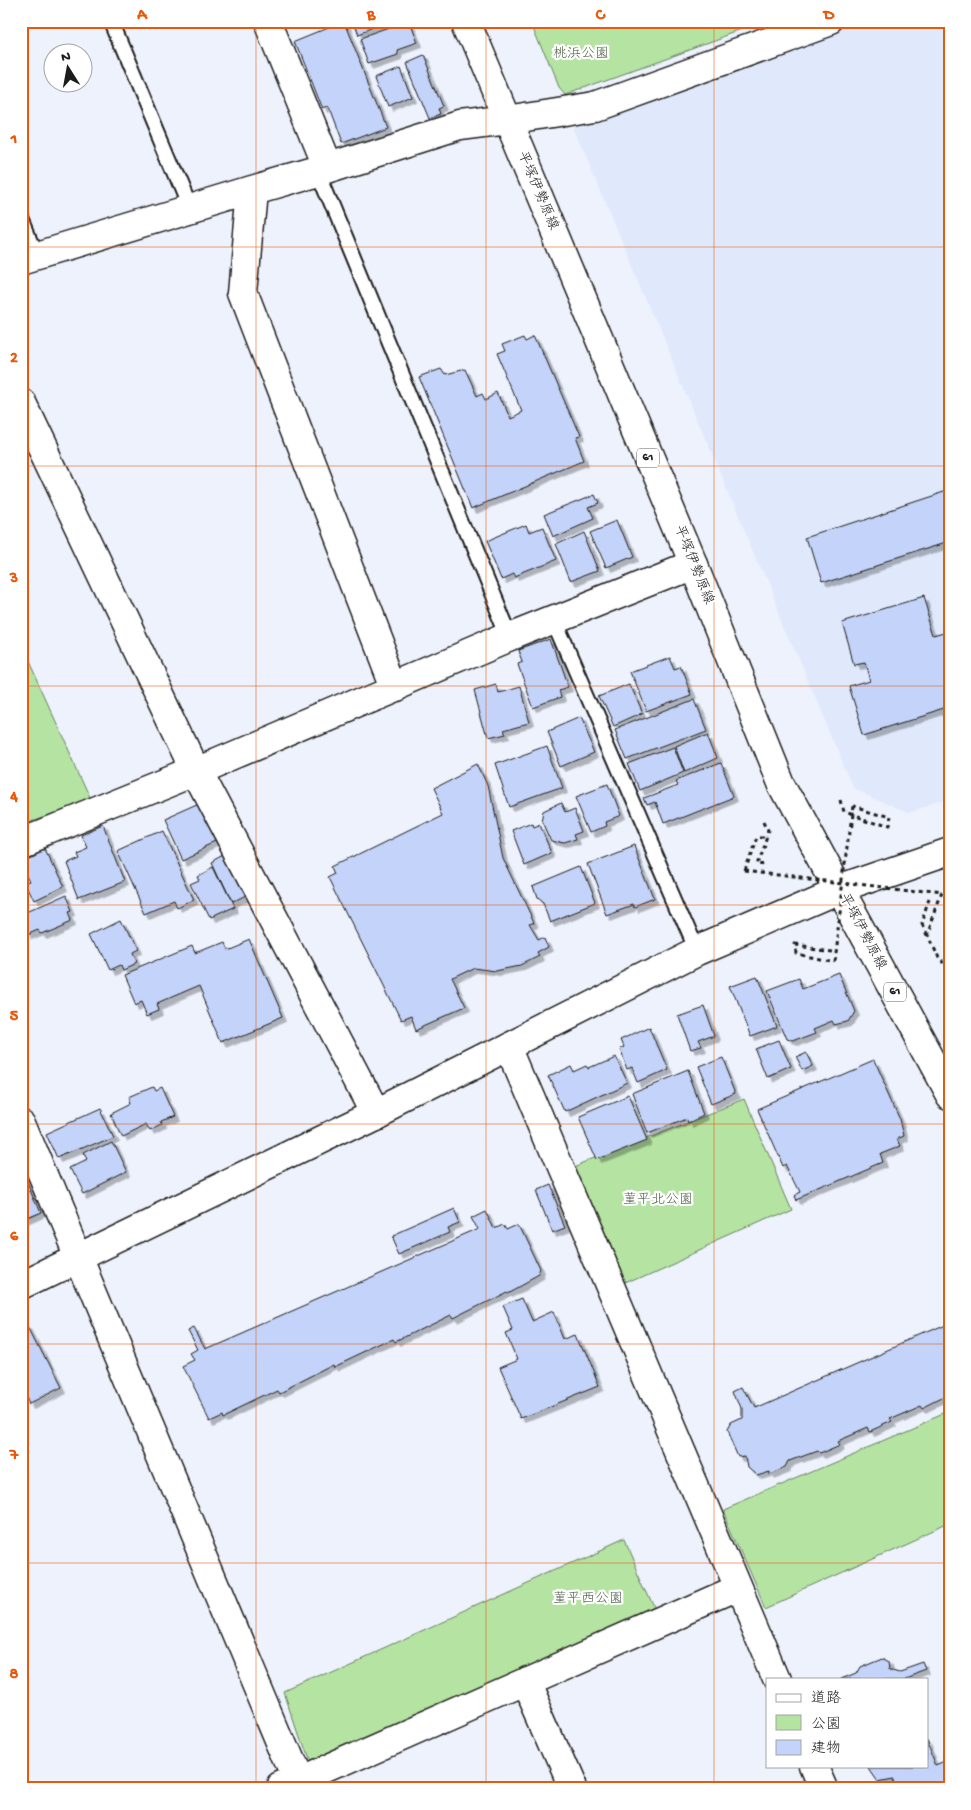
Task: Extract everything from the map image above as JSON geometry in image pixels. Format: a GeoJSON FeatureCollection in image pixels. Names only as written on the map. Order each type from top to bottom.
{"type":"FeatureCollection","features":[{"type":"Feature","properties":{"kind":"street"},"geometry":{"type":"LineString","coordinates":[[268,21],[323,169]]}},
{"type":"Feature","properties":{"kind":"street","name":"平塚伊勢原線"},"geometry":{"type":"LineString","coordinates":[[466,21],[693,564],[781,783],[841,886],[950,1094]]}},
{"type":"Feature","properties":{"kind":"street"},"geometry":{"type":"LineString","coordinates":[[29,258],[460,126],[594,106],[831,21]]}},
{"type":"Feature","properties":{"kind":"street"},"geometry":{"type":"LineString","coordinates":[[252,190],[243,293],[395,687]]}},
{"type":"Feature","properties":{"kind":"street"},"geometry":{"type":"LineString","coordinates":[[21,403],[196,771],[376,1113]]}},
{"type":"Feature","properties":{"kind":"street"},"geometry":{"type":"LineString","coordinates":[[21,842],[196,771],[510,638],[693,564]]}},
{"type":"Feature","properties":{"kind":"street"},"geometry":{"type":"LineString","coordinates":[[21,1285],[376,1113],[697,950],[841,886],[950,852]]}},
{"type":"Feature","properties":{"kind":"street"},"geometry":{"type":"LineString","coordinates":[[509,1046],[777,1678]]}},
{"type":"Feature","properties":{"kind":"street"},"geometry":{"type":"LineString","coordinates":[[21,1121],[293,1786],[737,1588]]}},
{"type":"Feature","properties":{"kind":"street"},"geometry":{"type":"LineString","coordinates":[[525,1681],[572,1789]]}},
{"type":"Feature","properties":{"kind":"street"},"geometry":{"type":"LineString","coordinates":[[815,1768],[824,1789]]}},
{"type":"Feature","properties":{"kind":"lane"},"geometry":{"type":"LineString","coordinates":[[111,21],[190,210]]}},
{"type":"Feature","properties":{"kind":"lane"},"geometry":{"type":"LineString","coordinates":[[323,169],[510,638]]}},
{"type":"Feature","properties":{"kind":"lane"},"geometry":{"type":"LineString","coordinates":[[21,217],[29,258]]}},
{"type":"Feature","properties":{"kind":"lane"},"geometry":{"type":"LineString","coordinates":[[554,620],[697,950]]}},
{"type":"Feature","properties":{"kind":"path"},"geometry":{"type":"LineString","coordinates":[[830,950],[795,945],[796,953],[833,962],[841,886],[852,806],[889,817],[887,827],[844,812],[841,800]]}},
{"type":"Feature","properties":{"kind":"path"},"geometry":{"type":"LineString","coordinates":[[762,816],[768,830],[756,864],[767,865]]}},
{"type":"Feature","properties":{"kind":"path"},"geometry":{"type":"LineString","coordinates":[[766,836],[756,836],[744,871],[841,886],[942,895],[927,936]]}},
{"type":"Feature","properties":{"kind":"path"},"geometry":{"type":"LineString","coordinates":[[930,902],[922,926],[936,958],[950,972]]}},
{"type":"Feature","properties":{"kind":"shaded area"},"geometry":{"type":"Polygon","coordinates":[[[867,21],[950,21],[950,800],[910,813],[853,788],[573,126],[867,21]]]}},
{"type":"Feature","properties":{"kind":"green space","name":"桃浜公園"},"geometry":{"type":"Polygon","coordinates":[[[532,21],[770,21],[565,95],[559,88],[532,21]]]}},
{"type":"Feature","properties":{"kind":"green space"},"geometry":{"type":"Polygon","coordinates":[[[21,646],[91,800],[21,824],[21,646]]]}},
{"type":"Feature","properties":{"kind":"green space","name":"菫平北公園"},"geometry":{"type":"Polygon","coordinates":[[[744,1099],[791,1209],[623,1284],[570,1168],[744,1099]]]}},
{"type":"Feature","properties":{"kind":"green space"},"geometry":{"type":"Polygon","coordinates":[[[950,1412],[950,1524],[766,1607],[723,1509],[950,1412]]]}},
{"type":"Feature","properties":{"kind":"green space","name":"菫平西公園"},"geometry":{"type":"Polygon","coordinates":[[[624,1540],[656,1612],[309,1765],[285,1693],[624,1540]]]}},
{"type":"Feature","properties":{"kind":"building"},"geometry":{"type":"Polygon","coordinates":[[[344,21],[386,127],[341,144],[327,107],[322,110],[295,41],[344,21]]]}},
{"type":"Feature","properties":{"kind":"building"},"geometry":{"type":"Polygon","coordinates":[[[352,21],[392,21],[357,35],[352,21]]]}},
{"type":"Feature","properties":{"kind":"building"},"geometry":{"type":"Polygon","coordinates":[[[409,22],[417,43],[397,50],[398,54],[369,64],[360,39],[409,22]]]}},
{"type":"Feature","properties":{"kind":"building"},"geometry":{"type":"Polygon","coordinates":[[[423,55],[444,106],[439,108],[441,114],[430,118],[407,62],[423,55]]]}},
{"type":"Feature","properties":{"kind":"building"},"geometry":{"type":"Polygon","coordinates":[[[401,66],[413,97],[388,107],[376,76],[401,66]]]}},
{"type":"Feature","properties":{"kind":"building"},"geometry":{"type":"Polygon","coordinates":[[[525,335],[527,339],[535,335],[579,437],[575,438],[584,461],[473,508],[419,377],[441,369],[445,375],[465,370],[477,396],[483,393],[486,399],[498,393],[508,416],[521,410],[497,354],[505,351],[502,344],[525,335]]]}},
{"type":"Feature","properties":{"kind":"building"},"geometry":{"type":"Polygon","coordinates":[[[950,490],[950,542],[821,583],[807,537],[950,490]]]}},
{"type":"Feature","properties":{"kind":"building"},"geometry":{"type":"Polygon","coordinates":[[[594,494],[598,503],[588,507],[593,518],[553,536],[544,514],[594,494]]]}},
{"type":"Feature","properties":{"kind":"building"},"geometry":{"type":"Polygon","coordinates":[[[617,520],[632,557],[606,568],[590,531],[617,520]]]}},
{"type":"Feature","properties":{"kind":"building"},"geometry":{"type":"Polygon","coordinates":[[[526,524],[529,532],[542,527],[556,561],[514,578],[512,574],[501,579],[485,541],[526,524]]]}},
{"type":"Feature","properties":{"kind":"building"},"geometry":{"type":"Polygon","coordinates":[[[584,531],[600,571],[571,582],[556,544],[584,531]]]}},
{"type":"Feature","properties":{"kind":"building"},"geometry":{"type":"Polygon","coordinates":[[[924,598],[936,635],[950,631],[950,708],[864,735],[849,686],[869,680],[864,662],[854,664],[842,623],[924,598]]]}},
{"type":"Feature","properties":{"kind":"building"},"geometry":{"type":"Polygon","coordinates":[[[551,639],[568,687],[558,690],[560,697],[533,707],[517,664],[522,662],[518,651],[551,639]]]}},
{"type":"Feature","properties":{"kind":"building"},"geometry":{"type":"Polygon","coordinates":[[[670,656],[675,668],[681,666],[692,694],[646,711],[630,671],[670,656]]]}},
{"type":"Feature","properties":{"kind":"building"},"geometry":{"type":"Polygon","coordinates":[[[496,684],[498,692],[519,686],[529,722],[503,729],[505,734],[488,738],[475,690],[496,684]]]}},
{"type":"Feature","properties":{"kind":"building"},"geometry":{"type":"Polygon","coordinates":[[[629,684],[642,714],[613,727],[599,696],[629,684]]]}},
{"type":"Feature","properties":{"kind":"building"},"geometry":{"type":"Polygon","coordinates":[[[694,699],[706,729],[627,759],[615,730],[694,699]]]}},
{"type":"Feature","properties":{"kind":"building"},"geometry":{"type":"Polygon","coordinates":[[[579,718],[594,752],[561,766],[547,732],[579,718]]]}},
{"type":"Feature","properties":{"kind":"building"},"geometry":{"type":"Polygon","coordinates":[[[708,732],[718,758],[684,773],[674,746],[708,732]]]}},
{"type":"Feature","properties":{"kind":"building"},"geometry":{"type":"Polygon","coordinates":[[[547,746],[562,788],[509,807],[495,765],[547,746]]]}},
{"type":"Feature","properties":{"kind":"building"},"geometry":{"type":"Polygon","coordinates":[[[673,747],[683,773],[640,791],[629,764],[673,747]]]}},
{"type":"Feature","properties":{"kind":"building"},"geometry":{"type":"Polygon","coordinates":[[[721,763],[734,796],[663,824],[655,802],[647,805],[644,798],[678,785],[676,781],[721,763]]]}},
{"type":"Feature","properties":{"kind":"building"},"geometry":{"type":"Polygon","coordinates":[[[478,764],[488,786],[503,858],[534,923],[530,925],[539,940],[545,937],[549,947],[538,953],[540,957],[522,966],[497,971],[473,968],[450,979],[464,1008],[416,1029],[411,1016],[401,1020],[330,877],[338,873],[335,866],[443,813],[431,788],[478,764]]]}},
{"type":"Feature","properties":{"kind":"building"},"geometry":{"type":"Polygon","coordinates":[[[607,784],[619,816],[604,822],[605,826],[591,832],[576,796],[607,784]]]}},
{"type":"Feature","properties":{"kind":"building"},"geometry":{"type":"Polygon","coordinates":[[[561,803],[565,812],[575,808],[584,831],[576,834],[578,839],[565,843],[551,840],[542,820],[544,811],[561,803]]]}},
{"type":"Feature","properties":{"kind":"building"},"geometry":{"type":"Polygon","coordinates":[[[199,804],[217,843],[181,859],[163,820],[199,804]]]}},
{"type":"Feature","properties":{"kind":"building"},"geometry":{"type":"Polygon","coordinates":[[[531,823],[532,826],[539,823],[552,853],[524,865],[511,831],[531,823]]]}},
{"type":"Feature","properties":{"kind":"building"},"geometry":{"type":"Polygon","coordinates":[[[103,826],[125,882],[79,900],[64,861],[76,856],[74,852],[86,847],[81,835],[103,826]]]}},
{"type":"Feature","properties":{"kind":"building"},"geometry":{"type":"Polygon","coordinates":[[[162,831],[194,900],[177,908],[174,901],[146,913],[118,851],[162,831]]]}},
{"type":"Feature","properties":{"kind":"building"},"geometry":{"type":"Polygon","coordinates":[[[634,846],[655,899],[635,907],[634,904],[607,914],[588,864],[634,846]]]}},
{"type":"Feature","properties":{"kind":"building"},"geometry":{"type":"Polygon","coordinates":[[[45,848],[63,887],[34,901],[25,882],[31,880],[21,860],[45,848]]]}},
{"type":"Feature","properties":{"kind":"building"},"geometry":{"type":"Polygon","coordinates":[[[229,854],[249,895],[231,904],[212,863],[229,854]]]}},
{"type":"Feature","properties":{"kind":"building"},"geometry":{"type":"Polygon","coordinates":[[[213,867],[233,909],[209,920],[191,883],[200,879],[198,875],[213,867]]]}},
{"type":"Feature","properties":{"kind":"building"},"geometry":{"type":"Polygon","coordinates":[[[581,867],[595,903],[550,921],[543,904],[537,899],[533,887],[581,867]]]}},
{"type":"Feature","properties":{"kind":"building"},"geometry":{"type":"Polygon","coordinates":[[[66,896],[73,912],[70,913],[73,920],[42,933],[40,930],[28,935],[21,916],[66,896]]]}},
{"type":"Feature","properties":{"kind":"building"},"geometry":{"type":"Polygon","coordinates":[[[121,919],[136,951],[130,954],[134,964],[121,970],[119,965],[108,970],[91,934],[121,919]]]}},
{"type":"Feature","properties":{"kind":"building"},"geometry":{"type":"Polygon","coordinates":[[[249,939],[283,1018],[223,1043],[199,986],[157,1004],[159,1009],[147,1014],[141,1000],[134,1003],[122,975],[192,946],[195,953],[222,942],[225,949],[249,939]]]}},
{"type":"Feature","properties":{"kind":"building"},"geometry":{"type":"Polygon","coordinates":[[[839,975],[854,1011],[848,1021],[836,1024],[834,1020],[815,1028],[817,1032],[793,1041],[787,1039],[767,991],[799,979],[803,989],[839,975]]]}},
{"type":"Feature","properties":{"kind":"building"},"geometry":{"type":"Polygon","coordinates":[[[757,976],[777,1026],[750,1036],[730,986],[757,976]]]}},
{"type":"Feature","properties":{"kind":"building"},"geometry":{"type":"Polygon","coordinates":[[[703,1005],[714,1036],[698,1042],[701,1048],[690,1051],[677,1014],[703,1005]]]}},
{"type":"Feature","properties":{"kind":"building"},"geometry":{"type":"Polygon","coordinates":[[[649,1027],[667,1070],[638,1083],[632,1068],[627,1070],[619,1049],[624,1047],[621,1040],[649,1027]]]}},
{"type":"Feature","properties":{"kind":"building"},"geometry":{"type":"Polygon","coordinates":[[[779,1040],[791,1069],[768,1079],[756,1049],[779,1040]]]}},
{"type":"Feature","properties":{"kind":"building"},"geometry":{"type":"Polygon","coordinates":[[[806,1052],[813,1066],[802,1071],[795,1057],[806,1052]]]}},
{"type":"Feature","properties":{"kind":"building"},"geometry":{"type":"Polygon","coordinates":[[[614,1056],[627,1083],[565,1112],[548,1075],[571,1064],[574,1070],[587,1064],[589,1067],[614,1056]]]}},
{"type":"Feature","properties":{"kind":"building"},"geometry":{"type":"Polygon","coordinates":[[[721,1057],[736,1094],[711,1104],[696,1067],[721,1057]]]}},
{"type":"Feature","properties":{"kind":"building"},"geometry":{"type":"Polygon","coordinates":[[[873,1059],[900,1119],[904,1136],[897,1139],[900,1146],[880,1154],[883,1163],[796,1200],[794,1195],[800,1192],[787,1166],[783,1168],[757,1109],[873,1059]]]}},
{"type":"Feature","properties":{"kind":"building"},"geometry":{"type":"Polygon","coordinates":[[[688,1071],[704,1113],[688,1121],[687,1117],[647,1133],[632,1094],[688,1071]]]}},
{"type":"Feature","properties":{"kind":"building"},"geometry":{"type":"Polygon","coordinates":[[[152,1087],[154,1091],[160,1088],[173,1117],[161,1122],[162,1125],[150,1131],[146,1124],[121,1136],[111,1113],[131,1103],[129,1097],[152,1087]]]}},
{"type":"Feature","properties":{"kind":"building"},"geometry":{"type":"Polygon","coordinates":[[[628,1096],[647,1140],[597,1160],[578,1117],[628,1096]]]}},
{"type":"Feature","properties":{"kind":"building"},"geometry":{"type":"Polygon","coordinates":[[[100,1108],[113,1136],[59,1159],[47,1132],[100,1108]]]}},
{"type":"Feature","properties":{"kind":"building"},"geometry":{"type":"Polygon","coordinates":[[[111,1141],[126,1172],[82,1194],[70,1170],[86,1162],[83,1155],[111,1141]]]}},
{"type":"Feature","properties":{"kind":"building"},"geometry":{"type":"Polygon","coordinates":[[[21,1166],[41,1213],[21,1222],[21,1166]]]}},
{"type":"Feature","properties":{"kind":"building"},"geometry":{"type":"Polygon","coordinates":[[[548,1185],[565,1225],[552,1230],[536,1190],[548,1185]]]}},
{"type":"Feature","properties":{"kind":"building"},"geometry":{"type":"Polygon","coordinates":[[[454,1208],[460,1222],[448,1227],[450,1232],[399,1254],[391,1236],[454,1208]]]}},
{"type":"Feature","properties":{"kind":"building"},"geometry":{"type":"Polygon","coordinates":[[[487,1209],[496,1228],[505,1224],[508,1229],[519,1224],[541,1271],[539,1276],[508,1293],[507,1291],[453,1318],[451,1315],[396,1342],[394,1339],[335,1367],[334,1364],[279,1392],[277,1389],[223,1415],[222,1412],[209,1418],[183,1366],[195,1360],[191,1354],[198,1350],[188,1331],[194,1328],[205,1349],[480,1229],[473,1216],[487,1209]]]}},
{"type":"Feature","properties":{"kind":"building"},"geometry":{"type":"Polygon","coordinates":[[[522,1299],[532,1322],[554,1312],[565,1339],[578,1334],[600,1387],[521,1419],[498,1367],[517,1359],[506,1333],[513,1330],[503,1307],[522,1299]]]}},
{"type":"Feature","properties":{"kind":"building"},"geometry":{"type":"Polygon","coordinates":[[[950,1322],[950,1395],[924,1408],[922,1405],[890,1419],[892,1422],[870,1432],[868,1428],[838,1441],[840,1444],[819,1453],[817,1451],[790,1461],[787,1467],[769,1474],[769,1471],[756,1475],[747,1467],[745,1456],[738,1457],[727,1432],[731,1425],[742,1420],[742,1409],[735,1391],[743,1387],[754,1408],[950,1322]]]}},
{"type":"Feature","properties":{"kind":"building"},"geometry":{"type":"Polygon","coordinates":[[[29,1325],[61,1388],[29,1404],[21,1387],[21,1329],[29,1325]]]}},
{"type":"Feature","properties":{"kind":"building"},"geometry":{"type":"Polygon","coordinates":[[[882,1657],[889,1661],[890,1669],[900,1672],[923,1664],[926,1671],[907,1678],[844,1678],[856,1673],[860,1666],[882,1657]]]}},
{"type":"Feature","properties":{"kind":"building"},"geometry":{"type":"Polygon","coordinates":[[[928,1741],[938,1766],[950,1761],[950,1789],[898,1789],[895,1776],[880,1779],[872,1768],[928,1768],[928,1741]]]}}]}
